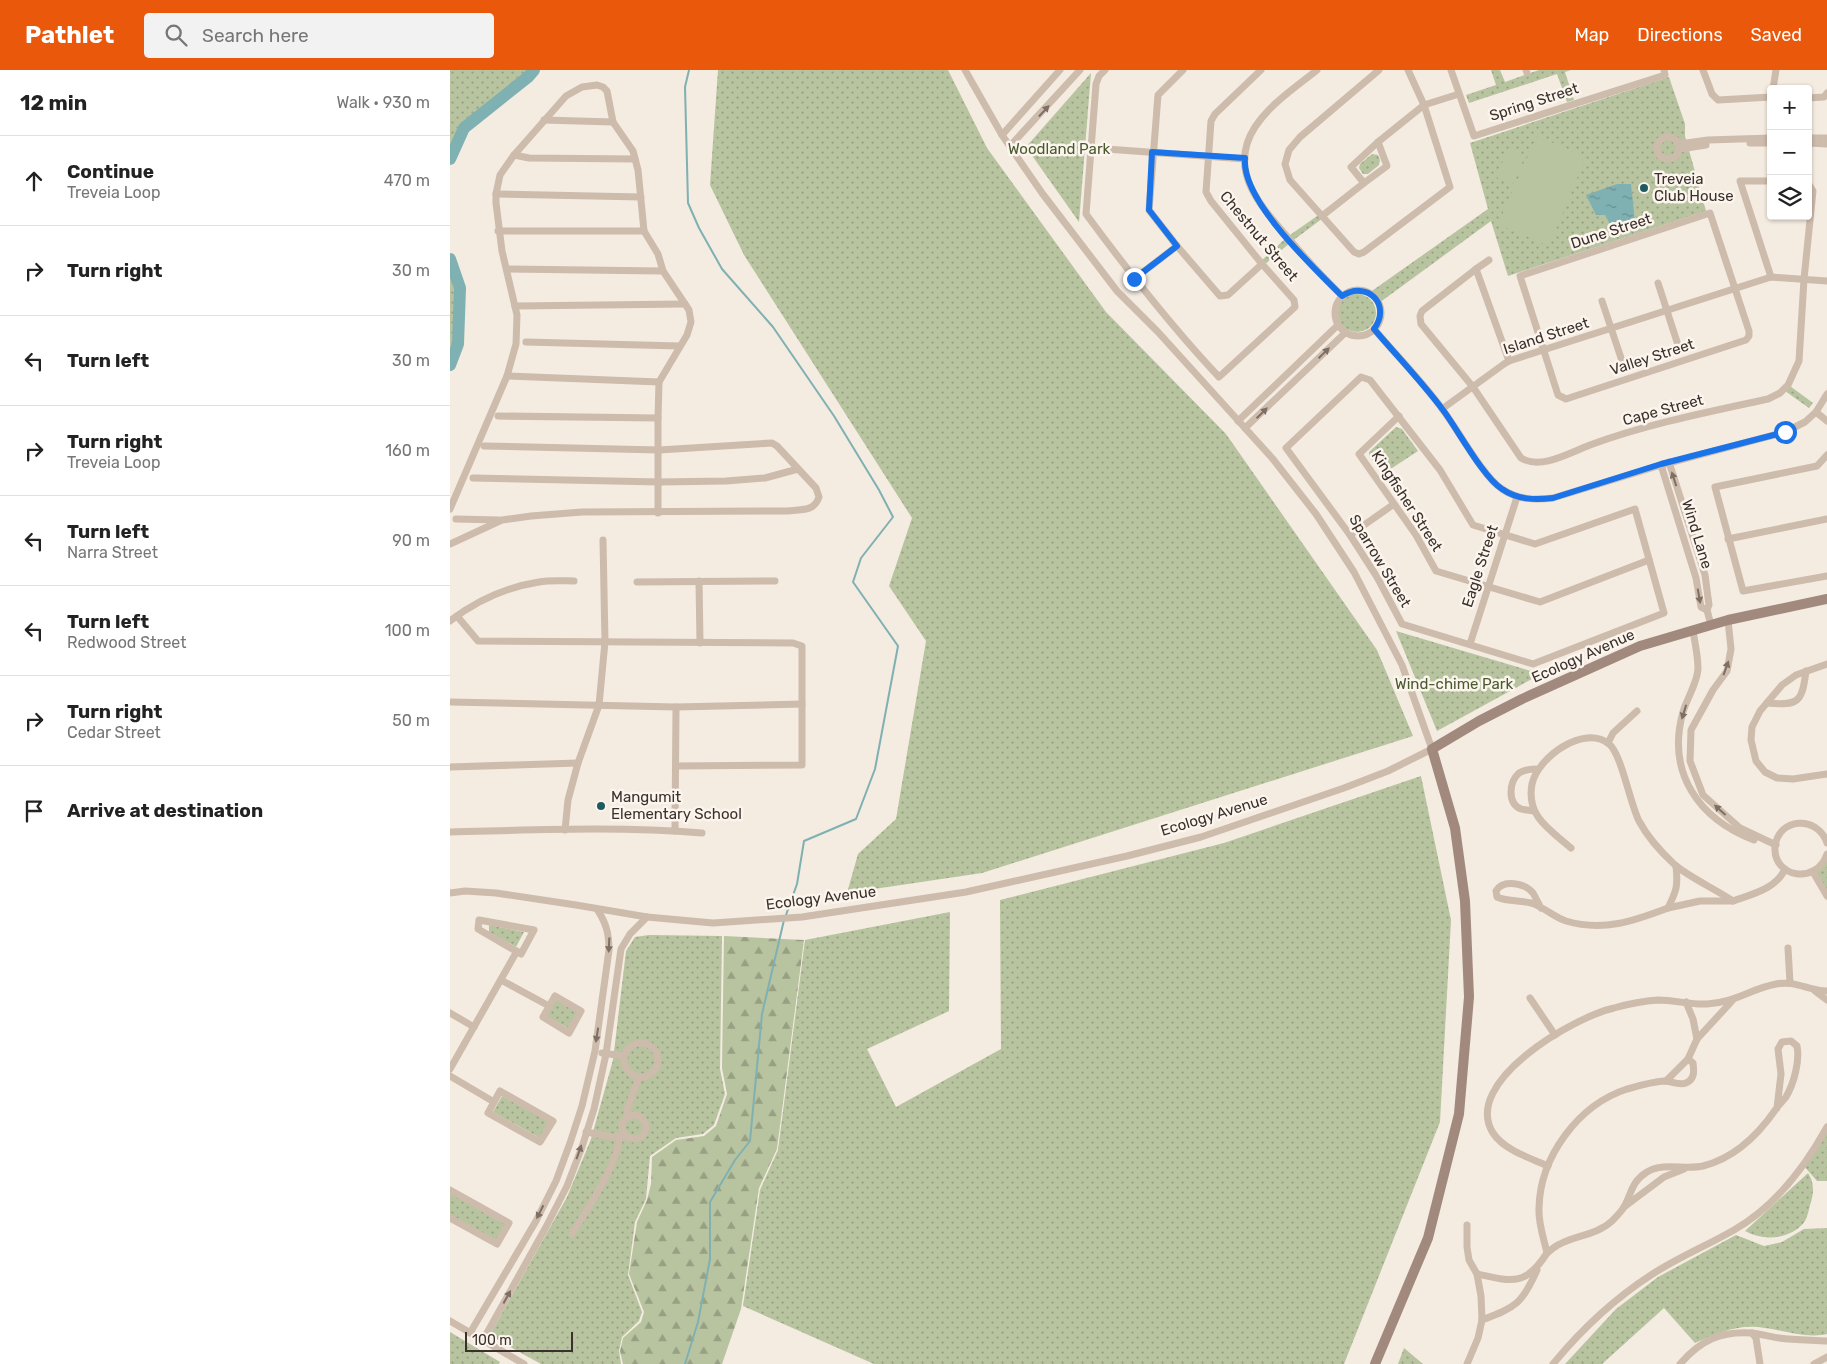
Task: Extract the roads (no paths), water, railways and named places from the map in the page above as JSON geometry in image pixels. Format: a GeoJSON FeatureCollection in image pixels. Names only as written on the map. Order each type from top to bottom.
{"type":"FeatureCollection","features":[{"type":"Feature","properties":{"kind":"street"},"geometry":{"type":"LineString","coordinates":[[965,70],[1002,135],[1042,193],[1117,291],[1158,332],[1272,458],[1316,514],[1354,572],[1402,665],[1432,749],[1455,828],[1465,901],[1469,996],[1459,1114],[1428,1238],[1375,1364]]}},
{"type":"Feature","properties":{"kind":"street"},"geometry":{"type":"LineString","coordinates":[[1002,135],[1060,70]]}},
{"type":"Feature","properties":{"kind":"street"},"geometry":{"type":"LineString","coordinates":[[1010,146],[1080,70]]}},
{"type":"Feature","properties":{"kind":"street","name":"Chestnut Street"},"geometry":{"type":"LineString","coordinates":[[1106,70],[1099,76],[1096,84],[1086,214],[1134,279],[1188,344],[1219,377],[1295,307],[1294,300],[1262,264],[1206,192],[1211,121],[1215,114],[1261,70]]}},
{"type":"Feature","properties":{"kind":"street"},"geometry":{"type":"LineString","coordinates":[[1183,70],[1158,95],[1152,152],[1149,210],[1220,296],[1228,295],[1262,264]]}},
{"type":"Feature","properties":{"kind":"street"},"geometry":{"type":"LineString","coordinates":[[1316,70],[1270,110],[1255,127],[1246,148],[1244,165],[1248,184],[1259,204],[1308,261],[1342,296]]}},
{"type":"Feature","properties":{"kind":"street"},"geometry":{"type":"LineString","coordinates":[[1379,70],[1300,137],[1289,150],[1285,164],[1290,180],[1354,252],[1359,254],[1450,187],[1424,105],[1408,70]]}},
{"type":"Feature","properties":{"kind":"street","name":"Spring Street"},"geometry":{"type":"LineString","coordinates":[[1451,70],[1474,136],[1665,75],[1664,70]]}},
{"type":"Feature","properties":{"kind":"street"},"geometry":{"type":"LineString","coordinates":[[1703,70],[1712,94],[1718,100],[1767,97]]}},
{"type":"Feature","properties":{"kind":"street"},"geometry":{"type":"LineString","coordinates":[[1774,85],[1776,70]]}},
{"type":"Feature","properties":{"kind":"street"},"geometry":{"type":"LineString","coordinates":[[450,509],[507,376],[516,344],[515,306],[498,231],[496,194],[500,175],[566,96],[582,87],[597,85],[604,87],[607,91],[613,122],[633,151],[641,197],[644,231],[658,254],[663,271],[689,310],[691,322],[687,336],[659,382],[658,513]]}},
{"type":"Feature","properties":{"kind":"street"},"geometry":{"type":"LineString","coordinates":[[1812,98],[1824,97],[1827,93]]}},
{"type":"Feature","properties":{"kind":"street"},"geometry":{"type":"LineString","coordinates":[[1364,182],[1351,167],[1378,142],[1424,105],[1459,94]]}},
{"type":"Feature","properties":{"kind":"street"},"geometry":{"type":"LineString","coordinates":[[544,120],[613,122]]}},
{"type":"Feature","properties":{"kind":"street"},"geometry":{"type":"LineString","coordinates":[[1767,138],[1708,140],[1679,147],[1767,143]]}},
{"type":"Feature","properties":{"kind":"street"},"geometry":{"type":"LineString","coordinates":[[1812,138],[1827,138]]}},
{"type":"Feature","properties":{"kind":"street"},"geometry":{"type":"LineString","coordinates":[[1322,216],[1387,166],[1378,142]]}},
{"type":"Feature","properties":{"kind":"street"},"geometry":{"type":"LineString","coordinates":[[1812,143],[1827,144]]}},
{"type":"Feature","properties":{"kind":"street"},"geometry":{"type":"LineString","coordinates":[[1092,148],[1245,158]]}},
{"type":"Feature","properties":{"kind":"street"},"geometry":{"type":"LineString","coordinates":[[514,156],[529,158],[635,159]]}},
{"type":"Feature","properties":{"kind":"street"},"geometry":{"type":"LineString","coordinates":[[1767,181],[1740,181],[1771,276]]}},
{"type":"Feature","properties":{"kind":"street"},"geometry":{"type":"LineString","coordinates":[[496,194],[641,197]]}},
{"type":"Feature","properties":{"kind":"street","name":"Dune Street"},"geometry":{"type":"LineString","coordinates":[[1544,350],[1520,276],[1710,213],[1734,288]]}},
{"type":"Feature","properties":{"kind":"street","name":"Cape Street"},"geometry":{"type":"LineString","coordinates":[[1476,269],[1422,310],[1420,316],[1421,324],[1473,387],[1521,458],[1532,462],[1542,462],[1597,442],[1672,420],[1768,399],[1780,393],[1788,385],[1799,361],[1810,220]]}},
{"type":"Feature","properties":{"kind":"street"},"geometry":{"type":"LineString","coordinates":[[498,231],[644,231]]}},
{"type":"Feature","properties":{"kind":"street"},"geometry":{"type":"LineString","coordinates":[[1134,279],[1177,246]]}},
{"type":"Feature","properties":{"kind":"street"},"geometry":{"type":"LineString","coordinates":[[1489,260],[1476,269],[1509,362]]}},
{"type":"Feature","properties":{"kind":"street"},"geometry":{"type":"LineString","coordinates":[[507,269],[663,271]]}},
{"type":"Feature","properties":{"kind":"street","name":"Island Street"},"geometry":{"type":"LineString","coordinates":[[1442,409],[1504,364],[1544,350],[1771,276],[1827,281]]}},
{"type":"Feature","properties":{"kind":"street"},"geometry":{"type":"LineString","coordinates":[[1658,283],[1678,345]]}},
{"type":"Feature","properties":{"kind":"street","name":"Valley Street"},"geometry":{"type":"LineString","coordinates":[[1544,350],[1558,395],[1566,400],[1746,340],[1749,336],[1749,331],[1734,288]]}},
{"type":"Feature","properties":{"kind":"street"},"geometry":{"type":"LineString","coordinates":[[1355,290],[1369,293],[1374,297],[1380,310],[1378,323],[1374,329],[1360,336],[1346,333],[1338,326],[1335,310],[1338,300],[1342,296],[1355,290]]}},
{"type":"Feature","properties":{"kind":"street","name":"Island Street"},"geometry":{"type":"LineString","coordinates":[[1602,301],[1623,364]]}},
{"type":"Feature","properties":{"kind":"street"},"geometry":{"type":"LineString","coordinates":[[515,306],[685,304]]}},
{"type":"Feature","properties":{"kind":"street"},"geometry":{"type":"LineString","coordinates":[[1238,421],[1338,326]]}},
{"type":"Feature","properties":{"kind":"street"},"geometry":{"type":"LineString","coordinates":[[1374,329],[1442,409],[1484,470],[1501,489],[1517,497],[1535,500],[1553,498],[1661,464],[1785,432],[1805,422],[1816,412],[1827,394]]}},
{"type":"Feature","properties":{"kind":"street"},"geometry":{"type":"LineString","coordinates":[[1245,428],[1346,333]]}},
{"type":"Feature","properties":{"kind":"street"},"geometry":{"type":"LineString","coordinates":[[526,342],[680,346]]}},
{"type":"Feature","properties":{"kind":"street"},"geometry":{"type":"LineString","coordinates":[[1296,366],[1303,373]]}},
{"type":"Feature","properties":{"kind":"street"},"geometry":{"type":"LineString","coordinates":[[507,376],[659,382]]}},
{"type":"Feature","properties":{"kind":"street","name":"Sparrow Street"},"geometry":{"type":"LineString","coordinates":[[1361,377],[1370,380],[1399,416],[1440,470],[1473,525],[1535,544],[1635,509],[1664,613],[1533,664],[1402,624],[1377,577],[1350,535],[1286,448],[1361,377]]}},
{"type":"Feature","properties":{"kind":"street"},"geometry":{"type":"LineString","coordinates":[[1816,412],[1827,421]]}},
{"type":"Feature","properties":{"kind":"street"},"geometry":{"type":"LineString","coordinates":[[498,416],[658,418]]}},
{"type":"Feature","properties":{"kind":"street","name":"Kingfisher Street"},"geometry":{"type":"LineString","coordinates":[[1399,416],[1359,454],[1416,535],[1436,571],[1540,602],[1649,560]]}},
{"type":"Feature","properties":{"kind":"street"},"geometry":{"type":"LineString","coordinates":[[456,519],[502,520],[582,512],[787,511],[811,508],[816,504],[819,497],[816,488],[772,443],[659,450],[484,446]]}},
{"type":"Feature","properties":{"kind":"street"},"geometry":{"type":"LineString","coordinates":[[1827,455],[1817,466],[1715,487],[1744,591],[1827,576]]}},
{"type":"Feature","properties":{"kind":"street","name":"Wind Lane"},"geometry":{"type":"LineString","coordinates":[[1669,462],[1705,575],[1709,605],[1707,610],[1711,625]]}},
{"type":"Feature","properties":{"kind":"street","name":"Wind Lane"},"geometry":{"type":"LineString","coordinates":[[1661,464],[1696,578],[1701,606],[1707,610]]}},
{"type":"Feature","properties":{"kind":"street"},"geometry":{"type":"LineString","coordinates":[[473,478],[659,482],[765,478],[798,469]]}},
{"type":"Feature","properties":{"kind":"street","name":"Eagle Street"},"geometry":{"type":"LineString","coordinates":[[1470,644],[1517,497]]}},
{"type":"Feature","properties":{"kind":"street"},"geometry":{"type":"LineString","coordinates":[[1350,535],[1394,504]]}},
{"type":"Feature","properties":{"kind":"street"},"geometry":{"type":"LineString","coordinates":[[1728,539],[1827,519]]}},
{"type":"Feature","properties":{"kind":"street"},"geometry":{"type":"LineString","coordinates":[[450,544],[502,520]]}},
{"type":"Feature","properties":{"kind":"street"},"geometry":{"type":"LineString","coordinates":[[565,830],[568,800],[578,763],[599,705],[605,642],[603,540]]}},
{"type":"Feature","properties":{"kind":"street"},"geometry":{"type":"LineString","coordinates":[[450,621],[479,602],[513,588],[540,581],[574,581]]}},
{"type":"Feature","properties":{"kind":"street"},"geometry":{"type":"LineString","coordinates":[[637,582],[774,581]]}},
{"type":"Feature","properties":{"kind":"street"},"geometry":{"type":"LineString","coordinates":[[699,582],[700,643]]}},
{"type":"Feature","properties":{"kind":"street","name":"Ecology Avenue"},"geometry":{"type":"LineString","coordinates":[[450,893],[465,891],[496,894],[597,908],[647,918],[713,923],[802,917],[966,892],[1127,856],[1201,837],[1274,813],[1388,771],[1522,699],[1640,646],[1728,620],[1827,599]]}},
{"type":"Feature","properties":{"kind":"street"},"geometry":{"type":"LineString","coordinates":[[457,616],[478,641],[793,643],[802,646],[802,765],[676,766]]}},
{"type":"Feature","properties":{"kind":"street"},"geometry":{"type":"LineString","coordinates":[[1728,620],[1731,650],[1727,671],[1713,690],[1691,730],[1690,762],[1703,795],[1740,828],[1775,847]]}},
{"type":"Feature","properties":{"kind":"street"},"geometry":{"type":"LineString","coordinates":[[1692,631],[1698,670],[1683,712],[1679,746],[1688,785],[1706,811],[1724,825],[1775,847]]}},
{"type":"Feature","properties":{"kind":"street"},"geometry":{"type":"LineString","coordinates":[[1827,664],[1796,675],[1782,685],[1760,711],[1752,728],[1751,740],[1756,761],[1766,772],[1777,778],[1793,779],[1827,774]]}},
{"type":"Feature","properties":{"kind":"street"},"geometry":{"type":"LineString","coordinates":[[1768,703],[1783,704],[1795,701],[1803,692],[1806,671]]}},
{"type":"Feature","properties":{"kind":"street"},"geometry":{"type":"LineString","coordinates":[[450,702],[676,707],[802,704]]}},
{"type":"Feature","properties":{"kind":"street"},"geometry":{"type":"LineString","coordinates":[[675,831],[676,707]]}},
{"type":"Feature","properties":{"kind":"street"},"geometry":{"type":"LineString","coordinates":[[1608,743],[1613,733],[1637,711]]}},
{"type":"Feature","properties":{"kind":"street"},"geometry":{"type":"LineString","coordinates":[[1570,848],[1549,830],[1533,811],[1531,789],[1534,776],[1548,757],[1559,749],[1583,738],[1596,737],[1608,743],[1615,751],[1631,803],[1649,836],[1676,866],[1733,901]]}},
{"type":"Feature","properties":{"kind":"street"},"geometry":{"type":"LineString","coordinates":[[450,767],[578,763]]}},
{"type":"Feature","properties":{"kind":"street"},"geometry":{"type":"LineString","coordinates":[[1533,811],[1520,809],[1511,795],[1511,786],[1519,773],[1526,770],[1537,770]]}},
{"type":"Feature","properties":{"kind":"street"},"geometry":{"type":"LineString","coordinates":[[1827,843],[1823,829],[1813,825],[1797,823],[1783,830],[1775,847],[1780,863],[1795,874],[1801,875],[1813,872],[1820,867],[1827,854]]}},
{"type":"Feature","properties":{"kind":"street"},"geometry":{"type":"LineString","coordinates":[[450,832],[565,830],[702,833]]}},
{"type":"Feature","properties":{"kind":"street"},"geometry":{"type":"LineString","coordinates":[[1668,908],[1675,895],[1678,883],[1676,866]]}},
{"type":"Feature","properties":{"kind":"street"},"geometry":{"type":"LineString","coordinates":[[1541,908],[1532,892],[1525,887],[1506,884],[1499,886],[1496,890],[1497,897],[1504,900],[1531,903],[1541,908],[1566,920],[1602,926],[1621,924],[1668,908],[1700,901],[1733,901],[1765,890],[1783,873],[1785,868]]}},
{"type":"Feature","properties":{"kind":"street"},"geometry":{"type":"LineString","coordinates":[[1813,872],[1827,896]]}},
{"type":"Feature","properties":{"kind":"street"},"geometry":{"type":"LineString","coordinates":[[470,1333],[536,1221],[556,1181],[582,1106],[595,1051],[609,934],[605,921],[597,908]]}},
{"type":"Feature","properties":{"kind":"street"},"geometry":{"type":"LineString","coordinates":[[483,1340],[567,1186],[586,1132],[606,1054],[621,949],[630,934],[647,918]]}},
{"type":"Feature","properties":{"kind":"street"},"geometry":{"type":"LineString","coordinates":[[479,920],[534,930],[521,954],[517,951],[478,929],[479,920]]}},
{"type":"Feature","properties":{"kind":"street"},"geometry":{"type":"LineString","coordinates":[[1788,948],[1790,983]]}},
{"type":"Feature","properties":{"kind":"street"},"geometry":{"type":"LineString","coordinates":[[450,1069],[517,951]]}},
{"type":"Feature","properties":{"kind":"street"},"geometry":{"type":"LineString","coordinates":[[606,970],[618,970]]}},
{"type":"Feature","properties":{"kind":"street"},"geometry":{"type":"LineString","coordinates":[[501,980],[549,1006]]}},
{"type":"Feature","properties":{"kind":"street"},"geometry":{"type":"LineString","coordinates":[[1548,1166],[1510,1147],[1497,1138],[1492,1131],[1487,1111],[1490,1096],[1496,1086],[1521,1059],[1556,1035],[1590,1016],[1611,1008],[1658,1000],[1706,1004],[1732,1001],[1759,988],[1777,984],[1804,985],[1827,1000]]}},
{"type":"Feature","properties":{"kind":"street"},"geometry":{"type":"LineString","coordinates":[[1814,991],[1827,991]]}},
{"type":"Feature","properties":{"kind":"street"},"geometry":{"type":"LineString","coordinates":[[555,996],[581,1011],[569,1032],[542,1017],[549,1006],[555,996]]}},
{"type":"Feature","properties":{"kind":"street"},"geometry":{"type":"LineString","coordinates":[[1530,998],[1556,1035]]}},
{"type":"Feature","properties":{"kind":"street"},"geometry":{"type":"LineString","coordinates":[[1666,1081],[1688,1059],[1697,1039],[1732,1001]]}},
{"type":"Feature","properties":{"kind":"street"},"geometry":{"type":"LineString","coordinates":[[1686,1002],[1693,1019],[1697,1039]]}},
{"type":"Feature","properties":{"kind":"street"},"geometry":{"type":"LineString","coordinates":[[602,1003],[613,1004]]}},
{"type":"Feature","properties":{"kind":"street"},"geometry":{"type":"LineString","coordinates":[[450,1013],[474,1027]]}},
{"type":"Feature","properties":{"kind":"street"},"geometry":{"type":"LineString","coordinates":[[1624,1207],[1631,1188],[1646,1172],[1669,1166],[1687,1168],[1702,1166],[1721,1159],[1756,1136],[1771,1118],[1791,1088],[1798,1053],[1797,1046],[1790,1041],[1782,1042],[1778,1049],[1781,1074],[1777,1108]]}},
{"type":"Feature","properties":{"kind":"street"},"geometry":{"type":"LineString","coordinates":[[639,1043],[649,1044],[657,1052],[658,1063],[654,1072],[639,1077],[634,1076],[624,1066],[624,1056],[629,1047],[639,1043]]}},
{"type":"Feature","properties":{"kind":"street"},"geometry":{"type":"LineString","coordinates":[[595,1051],[624,1056]]}},
{"type":"Feature","properties":{"kind":"street"},"geometry":{"type":"LineString","coordinates":[[1547,1253],[1539,1208],[1548,1166],[1567,1132],[1583,1115],[1604,1099],[1625,1090],[1666,1081],[1684,1084],[1694,1074],[1693,1063],[1688,1059]]}},
{"type":"Feature","properties":{"kind":"street"},"geometry":{"type":"LineString","coordinates":[[450,1076],[494,1102]]}},
{"type":"Feature","properties":{"kind":"street"},"geometry":{"type":"LineString","coordinates":[[572,1234],[609,1169],[618,1148],[622,1135],[622,1124],[627,1117],[639,1077]]}},
{"type":"Feature","properties":{"kind":"street"},"geometry":{"type":"LineString","coordinates":[[500,1091],[553,1121],[540,1142],[488,1113],[494,1102],[500,1091]]}},
{"type":"Feature","properties":{"kind":"street"},"geometry":{"type":"LineString","coordinates":[[586,1132],[600,1136],[613,1137],[622,1135],[638,1139],[644,1134],[647,1127],[642,1117],[634,1114],[627,1117]]}},
{"type":"Feature","properties":{"kind":"street"},"geometry":{"type":"LineString","coordinates":[[1553,1364],[1602,1312],[1649,1276],[1736,1229],[1758,1213],[1784,1189],[1803,1165],[1827,1127]]}},
{"type":"Feature","properties":{"kind":"street"},"geometry":{"type":"LineString","coordinates":[[1482,1320],[1515,1305],[1529,1290],[1538,1268],[1547,1253],[1559,1244],[1594,1233],[1604,1227],[1624,1207],[1664,1178],[1687,1168]]}},
{"type":"Feature","properties":{"kind":"street"},"geometry":{"type":"LineString","coordinates":[[450,1190],[509,1223],[497,1244],[450,1218]]}},
{"type":"Feature","properties":{"kind":"street"},"geometry":{"type":"LineString","coordinates":[[1466,1226],[1466,1247],[1469,1260],[1477,1274],[1481,1296],[1482,1320],[1478,1338],[1467,1364]]}},
{"type":"Feature","properties":{"kind":"street"},"geometry":{"type":"LineString","coordinates":[[1477,1274],[1507,1279],[1523,1279],[1538,1268]]}},
{"type":"Feature","properties":{"kind":"street"},"geometry":{"type":"LineString","coordinates":[[450,1321],[524,1364]]}},
{"type":"Feature","properties":{"kind":"street"},"geometry":{"type":"LineString","coordinates":[[1680,1364],[1701,1343],[1727,1334],[1752,1333],[1791,1340],[1827,1341]]}},
{"type":"Feature","properties":{"kind":"street"},"geometry":{"type":"LineString","coordinates":[[1752,1333],[1756,1338],[1760,1364]]}},
{"type":"Feature","properties":{"kind":"street"},"geometry":{"type":"LineString","coordinates":[[1814,1364],[1827,1358]]}},
{"type":"Feature","properties":{"kind":"water"},"geometry":{"type":"Polygon","coordinates":[[[1617,184],[1631,184],[1635,222],[1610,224],[1605,215],[1596,215],[1586,195],[1617,184]]]}},
{"type":"Feature","properties":{"kind":"waterway"},"geometry":{"type":"LineString","coordinates":[[450,159],[464,128],[528,77],[534,70]]}},
{"type":"Feature","properties":{"kind":"waterway"},"geometry":{"type":"LineString","coordinates":[[689,70],[685,87],[688,203],[699,228],[722,269],[773,327],[834,416],[879,490],[893,517],[861,558],[853,582],[898,646],[875,769],[856,819],[804,841],[797,884],[786,915]]}},
{"type":"Feature","properties":{"kind":"waterway"},"geometry":{"type":"LineString","coordinates":[[450,259],[460,288],[458,344],[450,365]]}},
{"type":"Feature","properties":{"kind":"waterway"},"geometry":{"type":"LineString","coordinates":[[685,1364],[698,1322],[710,1259],[710,1202],[735,1160],[750,1141],[762,1014],[784,920]]}},
{"type":"Feature","properties":{"kind":"place","name":"Treveia Club House"},"geometry":{"type":"Point","coordinates":[1644,188]}},
{"type":"Feature","properties":{"kind":"place","name":"Mangumit Elementary School"},"geometry":{"type":"Point","coordinates":[601,806]}},
{"type":"Feature","properties":{"kind":"park label","name":"Woodland Park"},"geometry":{"type":"Point","coordinates":[1059,149]}},
{"type":"Feature","properties":{"kind":"park label","name":"Wind-chime Park"},"geometry":{"type":"Point","coordinates":[1454,684]}}]}
